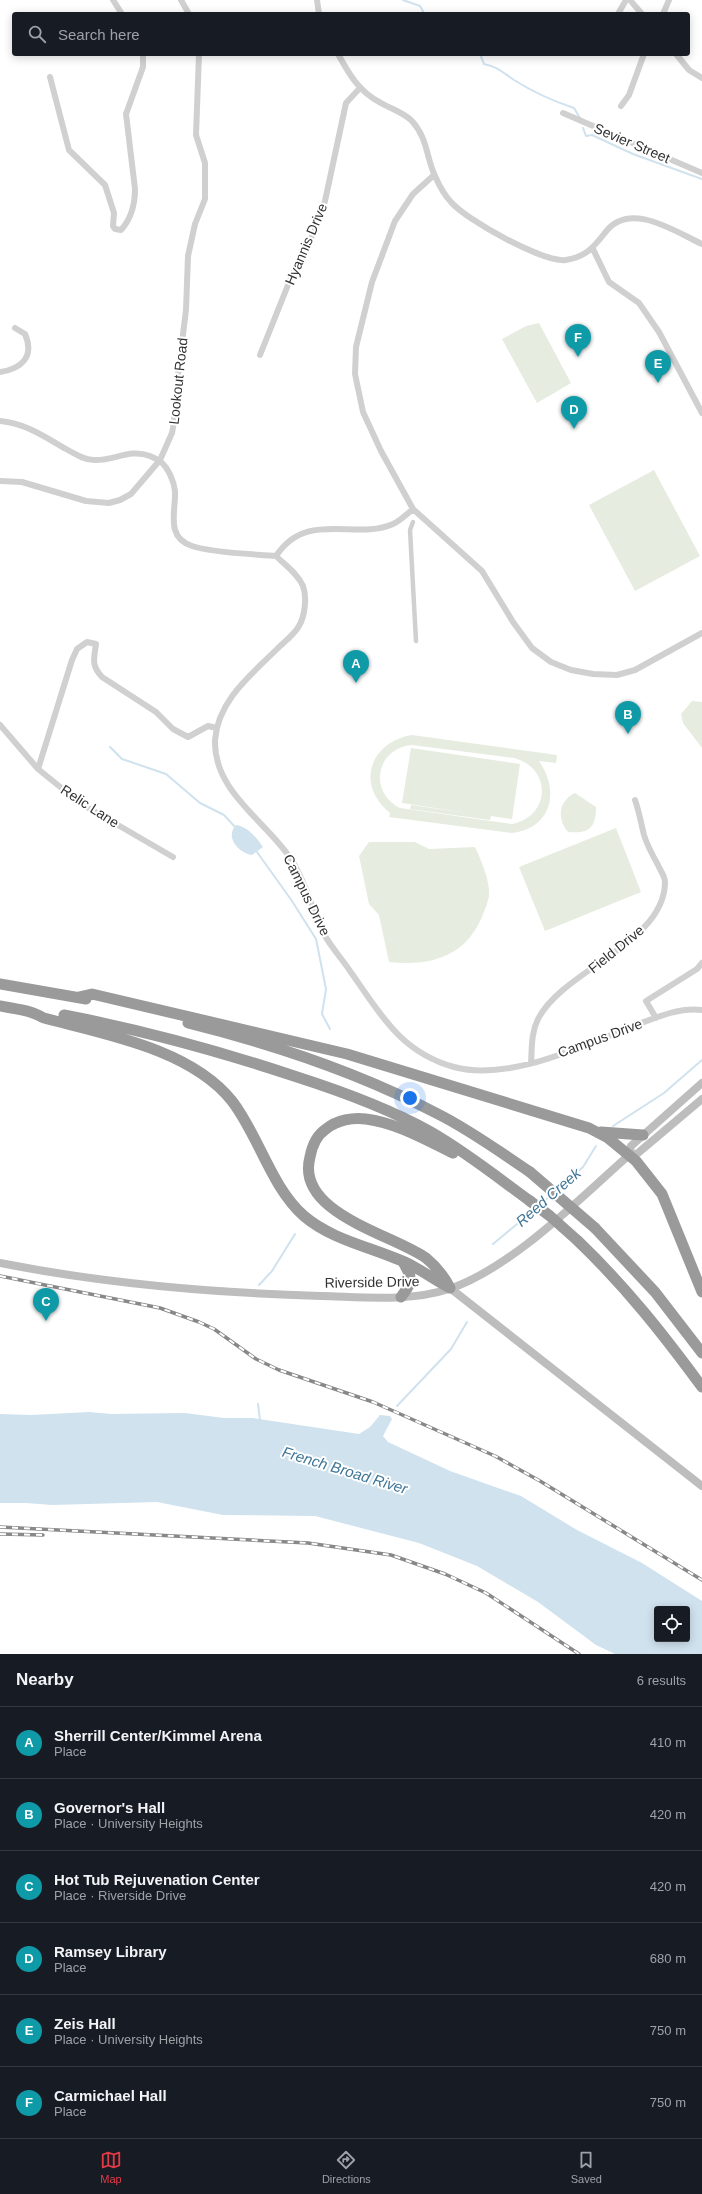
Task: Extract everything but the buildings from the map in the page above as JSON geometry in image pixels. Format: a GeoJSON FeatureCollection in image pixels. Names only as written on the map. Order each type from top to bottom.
{"type":"FeatureCollection","features":[{"type":"Feature","properties":{"kind":"highway"},"geometry":{"type":"LineString","coordinates":[[0,984],[78,997],[228,1034],[326,1066],[378,1086],[440,1114],[489,1144],[530,1172],[595,1228],[655,1292],[702,1353]]}},
{"type":"Feature","properties":{"kind":"highway"},"geometry":{"type":"LineString","coordinates":[[78,997],[92,994],[340,1052],[566,1119],[597,1132],[618,1146],[644,1168],[662,1194],[702,1292]]}},
{"type":"Feature","properties":{"kind":"highway"},"geometry":{"type":"LineString","coordinates":[[0,1006],[30,1012],[42,1017],[75,1025],[137,1044],[166,1054],[203,1074],[232,1100],[248,1124],[284,1192],[300,1211],[332,1233],[403,1262],[450,1288]]}},
{"type":"Feature","properties":{"kind":"highway"},"geometry":{"type":"LineString","coordinates":[[30,1012],[36,1010],[57,1013],[178,1041],[320,1085],[377,1106],[430,1132],[471,1156],[480,1165],[550,1216],[578,1242],[614,1276],[639,1304],[702,1387]]}},
{"type":"Feature","properties":{"kind":"highway"},"geometry":{"type":"LineString","coordinates":[[450,1288],[443,1274],[425,1258],[337,1212],[322,1200],[309,1178],[310,1155],[313,1146],[324,1130],[340,1121],[363,1118],[377,1120],[403,1130],[466,1161],[480,1165]]}},
{"type":"Feature","properties":{"kind":"highway"},"geometry":{"type":"LineString","coordinates":[[597,1132],[642,1135]]}},
{"type":"Feature","properties":{"kind":"highway"},"geometry":{"type":"LineString","coordinates":[[401,1297],[411,1280],[411,1274],[403,1262]]}},
{"type":"Feature","properties":{"kind":"main road"},"geometry":{"type":"LineString","coordinates":[[628,1156],[632,1146],[642,1135],[702,1083]]}},
{"type":"Feature","properties":{"kind":"main road"},"geometry":{"type":"LineString","coordinates":[[628,1156],[638,1153],[702,1099]]}},
{"type":"Feature","properties":{"kind":"main road","name":"Riverside Drive"},"geometry":{"type":"LineString","coordinates":[[0,1263],[103,1280],[177,1288],[311,1296],[401,1297],[450,1288],[473,1278],[507,1259],[568,1209],[628,1156]]}},
{"type":"Feature","properties":{"kind":"main road"},"geometry":{"type":"LineString","coordinates":[[450,1288],[473,1309],[702,1486]]}},
{"type":"Feature","properties":{"kind":"street"},"geometry":{"type":"LineString","coordinates":[[113,0],[121,12]]}},
{"type":"Feature","properties":{"kind":"street"},"geometry":{"type":"LineString","coordinates":[[181,0],[188,12]]}},
{"type":"Feature","properties":{"kind":"street"},"geometry":{"type":"LineString","coordinates":[[317,0],[319,12]]}},
{"type":"Feature","properties":{"kind":"street"},"geometry":{"type":"LineString","coordinates":[[619,12],[626,0]]}},
{"type":"Feature","properties":{"kind":"street"},"geometry":{"type":"LineString","coordinates":[[630,0],[640,12]]}},
{"type":"Feature","properties":{"kind":"street"},"geometry":{"type":"LineString","coordinates":[[664,12],[669,0]]}},
{"type":"Feature","properties":{"kind":"street"},"geometry":{"type":"LineString","coordinates":[[50,77],[69,150],[105,185],[114,213],[113,226],[115,229],[120,230],[125,225],[135,201],[135,183],[126,114],[143,67],[143,56]]}},
{"type":"Feature","properties":{"kind":"street","name":"Lookout Road"},"geometry":{"type":"LineString","coordinates":[[0,481],[22,482],[86,501],[110,503],[132,494],[160,460],[172,433],[174,422],[186,310],[188,256],[195,224],[205,199],[205,163],[196,135],[199,56]]}},
{"type":"Feature","properties":{"kind":"street"},"geometry":{"type":"LineString","coordinates":[[339,56],[359,88],[372,98],[403,113],[411,120],[423,138],[434,175],[450,202],[466,215],[498,235],[550,257],[564,260],[580,257],[593,250],[606,230],[620,220],[633,216],[652,221],[702,244]]}},
{"type":"Feature","properties":{"kind":"street"},"geometry":{"type":"LineString","coordinates":[[621,106],[629,95],[643,56]]}},
{"type":"Feature","properties":{"kind":"street"},"geometry":{"type":"LineString","coordinates":[[678,56],[689,70],[702,78]]}},
{"type":"Feature","properties":{"kind":"street","name":"Hyannis Drive"},"geometry":{"type":"LineString","coordinates":[[260,354],[292,276],[314,232],[325,201],[346,103],[359,88]]}},
{"type":"Feature","properties":{"kind":"street","name":"Sevier Street"},"geometry":{"type":"LineString","coordinates":[[563,113],[702,173]]}},
{"type":"Feature","properties":{"kind":"street"},"geometry":{"type":"LineString","coordinates":[[434,175],[413,194],[395,221],[372,282],[356,346],[355,374],[363,412],[381,451],[413,509],[482,571],[513,622],[532,648],[551,662],[571,670],[592,674],[617,675],[635,670],[702,633]]}},
{"type":"Feature","properties":{"kind":"street"},"geometry":{"type":"LineString","coordinates":[[593,250],[609,282],[639,303],[659,332],[702,413]]}},
{"type":"Feature","properties":{"kind":"street"},"geometry":{"type":"LineString","coordinates":[[0,372],[16,368],[21,364],[28,353],[29,346],[25,334],[15,328]]}},
{"type":"Feature","properties":{"kind":"street"},"geometry":{"type":"LineString","coordinates":[[0,422],[16,423],[86,459],[100,460],[136,452],[160,460],[172,479],[175,491],[173,524],[176,533],[184,542],[191,546],[276,556],[285,543],[303,533],[330,529],[371,528],[393,524],[413,509]]}},
{"type":"Feature","properties":{"kind":"street"},"geometry":{"type":"LineString","coordinates":[[413,522],[410,530],[416,641]]}},
{"type":"Feature","properties":{"kind":"street","name":"Campus Drive"},"geometry":{"type":"LineString","coordinates":[[276,556],[296,574],[303,586],[305,605],[299,626],[229,699],[222,712],[217,728],[216,757],[225,780],[233,792],[280,844],[294,865],[325,936],[393,1032],[413,1048],[437,1061],[456,1067],[484,1070],[505,1069],[531,1063],[656,1018],[686,1010],[702,1010]]}},
{"type":"Feature","properties":{"kind":"street"},"geometry":{"type":"LineString","coordinates":[[38,769],[72,660],[77,649],[87,642],[96,644],[94,658],[95,669],[102,677],[156,712],[173,729],[188,737],[208,726],[217,728]]}},
{"type":"Feature","properties":{"kind":"street","name":"Relic Lane"},"geometry":{"type":"LineString","coordinates":[[0,725],[38,769],[80,803],[173,857]]}},
{"type":"Feature","properties":{"kind":"street","name":"Field Drive"},"geometry":{"type":"LineString","coordinates":[[531,1063],[533,1031],[539,1017],[551,1002],[592,968],[628,942],[644,927],[656,911],[664,890],[665,880],[644,835],[635,800]]}},
{"type":"Feature","properties":{"kind":"street"},"geometry":{"type":"LineString","coordinates":[[656,1018],[646,1001],[697,969],[702,963]]}},
{"type":"Feature","properties":{"kind":"shaded area"},"geometry":{"type":"Polygon","coordinates":[[[539,323],[571,383],[537,403],[502,339],[526,326],[539,323]]]}},
{"type":"Feature","properties":{"kind":"shaded area"},"geometry":{"type":"Polygon","coordinates":[[[654,470],[700,556],[635,591],[589,505],[654,470]]]}},
{"type":"Feature","properties":{"kind":"shaded area"},"geometry":{"type":"Polygon","coordinates":[[[692,701],[702,702],[702,748],[683,723],[681,714],[692,701]]]}},
{"type":"Feature","properties":{"kind":"shaded area"},"geometry":{"type":"Polygon","coordinates":[[[412,735],[557,755],[556,763],[539,761],[546,773],[549,784],[550,796],[544,816],[536,824],[526,830],[512,833],[389,817],[390,813],[379,802],[373,790],[371,778],[372,766],[377,755],[386,746],[398,739],[412,735]],[[412,745],[400,748],[390,754],[384,762],[380,772],[380,782],[383,792],[390,801],[400,808],[512,824],[525,819],[534,812],[540,802],[542,792],[540,781],[535,771],[526,763],[514,758],[412,745]]]}},
{"type":"Feature","properties":{"kind":"shaded area"},"geometry":{"type":"Polygon","coordinates":[[[411,748],[520,764],[512,819],[491,816],[490,820],[410,809],[411,805],[481,815],[402,803],[411,748]]]}},
{"type":"Feature","properties":{"kind":"shaded area"},"geometry":{"type":"Polygon","coordinates":[[[575,793],[596,807],[595,820],[593,825],[586,831],[568,832],[562,822],[562,805],[569,796],[575,793]]]}},
{"type":"Feature","properties":{"kind":"shaded area"},"geometry":{"type":"Polygon","coordinates":[[[616,828],[641,892],[545,931],[519,867],[616,828]]]}},
{"type":"Feature","properties":{"kind":"shaded area"},"geometry":{"type":"Polygon","coordinates":[[[369,842],[415,842],[429,849],[475,847],[486,874],[489,897],[475,931],[466,942],[444,956],[432,960],[404,963],[389,962],[379,915],[369,904],[359,856],[369,842]]]}},
{"type":"Feature","properties":{"kind":"water"},"geometry":{"type":"Polygon","coordinates":[[[236,825],[248,830],[255,836],[263,847],[252,855],[247,854],[238,848],[232,835],[236,825]]]}},
{"type":"Feature","properties":{"kind":"water","name":"French Broad River"},"geometry":{"type":"Polygon","coordinates":[[[89,1412],[111,1414],[185,1413],[224,1418],[253,1418],[359,1434],[370,1427],[380,1415],[390,1416],[392,1419],[383,1436],[388,1442],[450,1471],[521,1496],[577,1530],[642,1563],[702,1601],[702,1654],[615,1654],[596,1645],[538,1602],[477,1566],[419,1543],[315,1516],[223,1515],[157,1502],[52,1505],[0,1503],[0,1414],[31,1415],[89,1412]]]}},
{"type":"Feature","properties":{"kind":"waterway"},"geometry":{"type":"LineString","coordinates":[[403,0],[420,6],[423,12]]}},
{"type":"Feature","properties":{"kind":"waterway"},"geometry":{"type":"LineString","coordinates":[[481,56],[484,64],[496,68],[536,92],[574,108],[580,118]]}},
{"type":"Feature","properties":{"kind":"waterway"},"geometry":{"type":"LineString","coordinates":[[583,128],[586,136],[592,135],[633,154],[702,179]]}},
{"type":"Feature","properties":{"kind":"waterway"},"geometry":{"type":"LineString","coordinates":[[110,747],[122,759],[166,774],[200,803],[224,815],[236,828]]}},
{"type":"Feature","properties":{"kind":"waterway"},"geometry":{"type":"LineString","coordinates":[[257,852],[292,901],[316,939],[326,989],[322,1014],[330,1029]]}},
{"type":"Feature","properties":{"kind":"waterway","name":"Reed Creek"},"geometry":{"type":"LineString","coordinates":[[613,1126],[664,1093],[702,1060]]}},
{"type":"Feature","properties":{"kind":"waterway","name":"Reed Creek"},"geometry":{"type":"LineString","coordinates":[[556,1191],[583,1167],[596,1146]]}},
{"type":"Feature","properties":{"kind":"waterway","name":"Reed Creek"},"geometry":{"type":"LineString","coordinates":[[541,1204],[551,1195]]}},
{"type":"Feature","properties":{"kind":"waterway","name":"Reed Creek"},"geometry":{"type":"LineString","coordinates":[[493,1244],[535,1209]]}},
{"type":"Feature","properties":{"kind":"waterway"},"geometry":{"type":"LineString","coordinates":[[259,1285],[272,1271],[295,1234]]}},
{"type":"Feature","properties":{"kind":"waterway","name":"Reed Creek"},"geometry":{"type":"LineString","coordinates":[[397,1406],[451,1349],[467,1322]]}},
{"type":"Feature","properties":{"kind":"waterway"},"geometry":{"type":"LineString","coordinates":[[258,1404],[260,1420]]}},
{"type":"Feature","properties":{"kind":"railway"},"geometry":{"type":"LineString","coordinates":[[0,1276],[160,1308],[199,1322],[214,1329],[256,1359],[279,1370],[373,1402],[495,1456],[540,1481],[702,1580]]}},
{"type":"Feature","properties":{"kind":"railway"},"geometry":{"type":"LineString","coordinates":[[0,1527],[308,1543],[391,1555],[445,1574],[486,1593],[579,1654]]}},
{"type":"Feature","properties":{"kind":"railway"},"geometry":{"type":"LineString","coordinates":[[0,1534],[43,1535]]}},
{"type":"Feature","properties":{"kind":"place","name":"Carmichael Hall"},"geometry":{"type":"Point","coordinates":[578,357]}},
{"type":"Feature","properties":{"kind":"place","name":"Zeis Hall"},"geometry":{"type":"Point","coordinates":[658,383]}},
{"type":"Feature","properties":{"kind":"place","name":"Ramsey Library"},"geometry":{"type":"Point","coordinates":[574,429]}},
{"type":"Feature","properties":{"kind":"place","name":"Sherrill Center/Kimmel Arena"},"geometry":{"type":"Point","coordinates":[356,683]}},
{"type":"Feature","properties":{"kind":"place","name":"Governor's Hall"},"geometry":{"type":"Point","coordinates":[628,734]}},
{"type":"Feature","properties":{"kind":"place","name":"Hot Tub Rejuvenation Center"},"geometry":{"type":"Point","coordinates":[46,1321]}}]}
